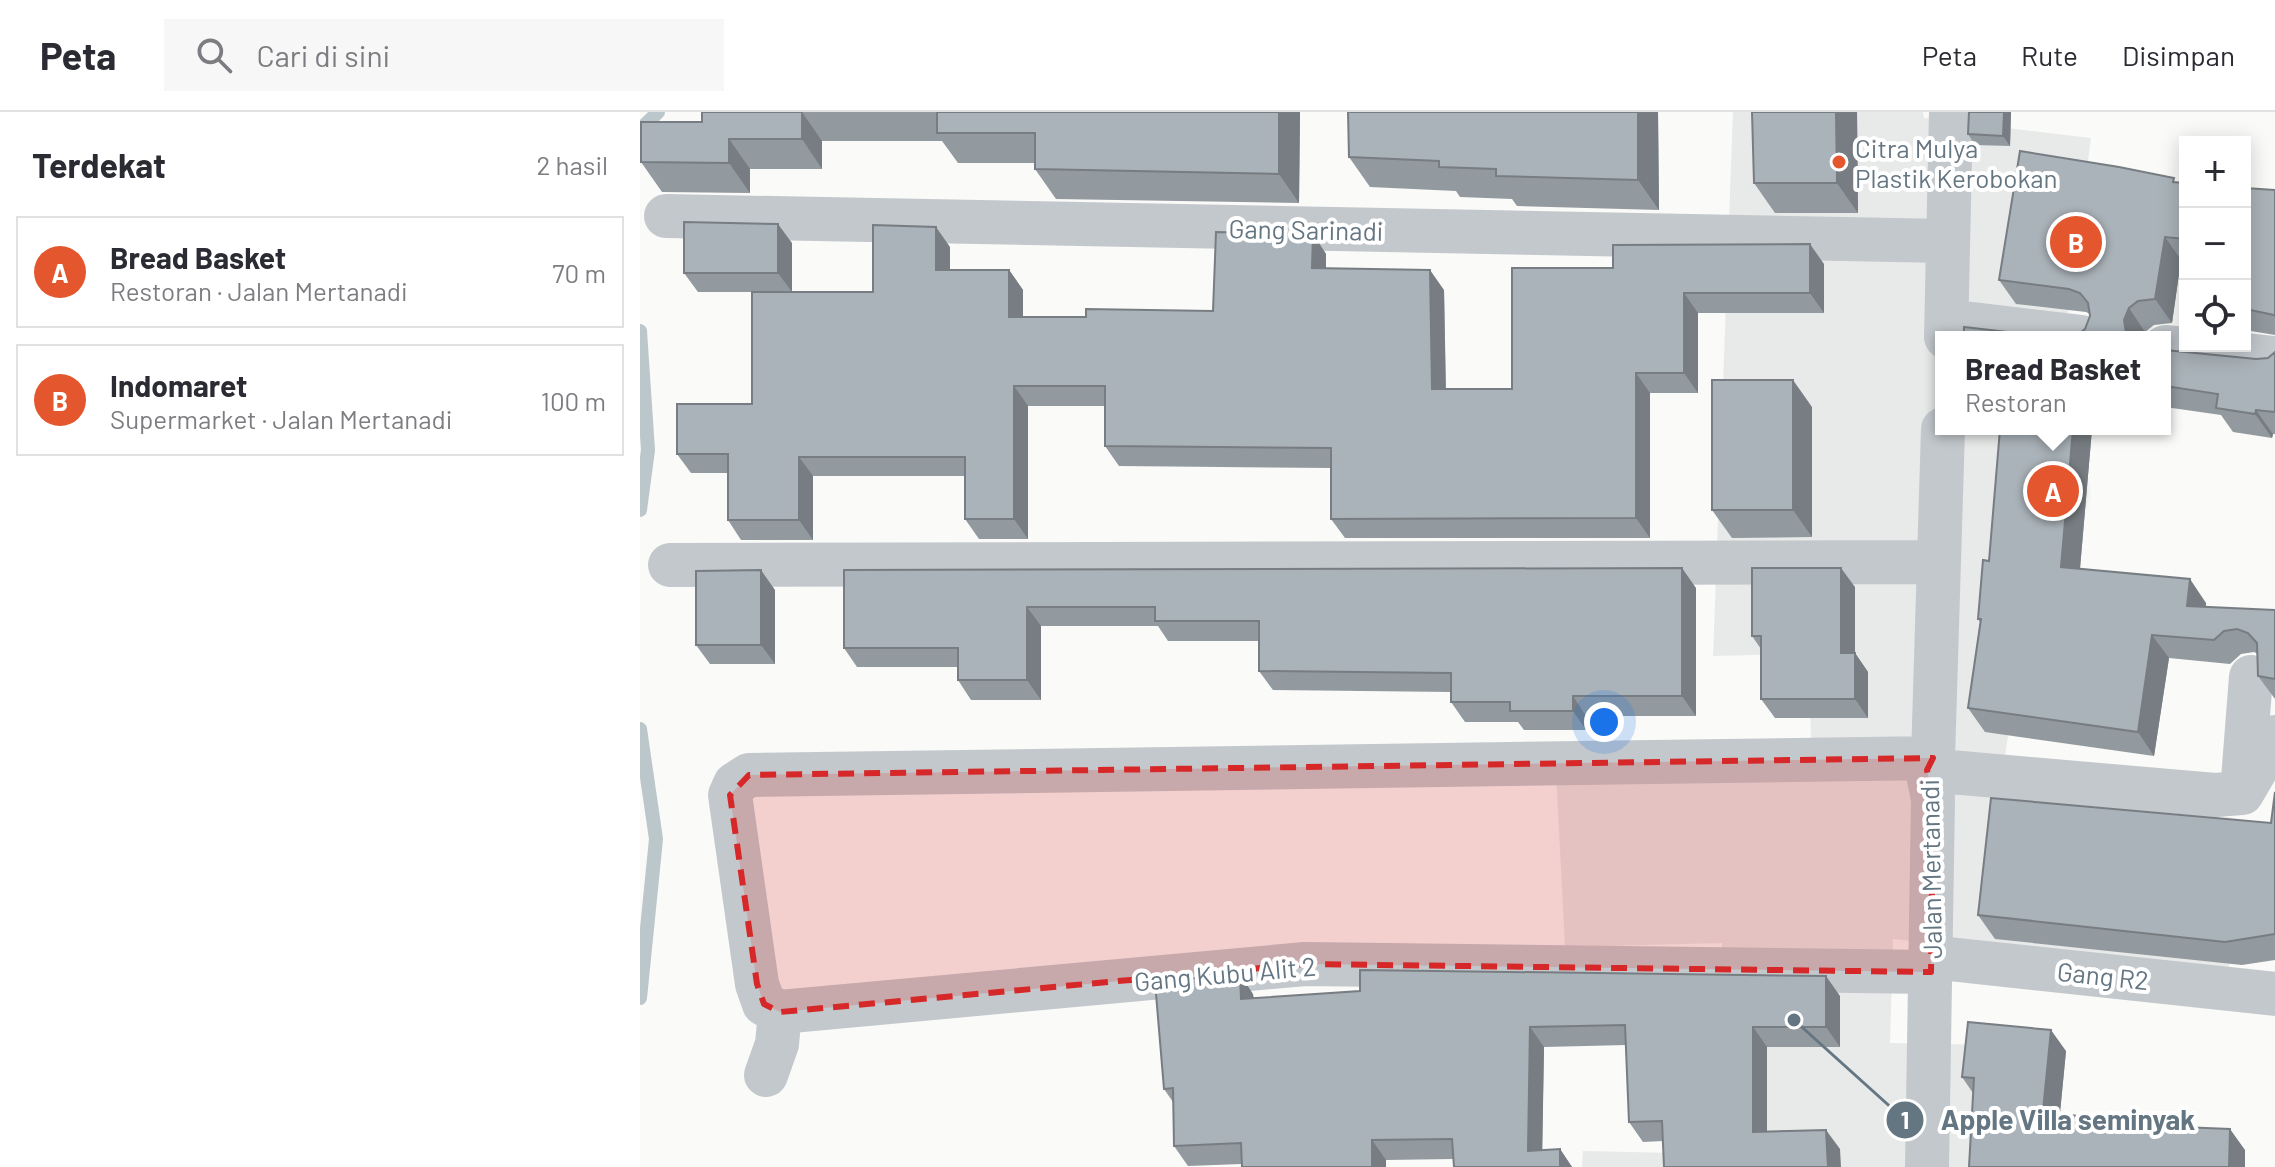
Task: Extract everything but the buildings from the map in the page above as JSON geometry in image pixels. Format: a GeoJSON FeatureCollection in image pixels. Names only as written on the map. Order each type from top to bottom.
{"type":"FeatureCollection","features":[{"type":"Feature","properties":{"kind":"street"},"geometry":{"type":"LineString","coordinates":[[1951,112],[1947,329],[1981,331]]}},
{"type":"Feature","properties":{"kind":"street","name":"Gang Sarinadi"},"geometry":{"type":"LineString","coordinates":[[666,216],[1947,241]]}},
{"type":"Feature","properties":{"kind":"street"},"geometry":{"type":"LineString","coordinates":[[2171,348],[2275,358]]}},
{"type":"Feature","properties":{"kind":"street","name":"Jalan Mertanadi"},"geometry":{"type":"LineString","coordinates":[[1927,1167],[1933,799],[1930,764],[1943,435]]}},
{"type":"Feature","properties":{"kind":"street"},"geometry":{"type":"LineString","coordinates":[[670,565],[1939,562]]}},
{"type":"Feature","properties":{"kind":"street"},"geometry":{"type":"LineString","coordinates":[[2242,793],[2251,677]]}},
{"type":"Feature","properties":{"kind":"street"},"geometry":{"type":"LineString","coordinates":[[2242,793],[2275,737]]}},
{"type":"Feature","properties":{"kind":"street"},"geometry":{"type":"LineString","coordinates":[[766,1075],[777,1044],[780,1012],[764,1004],[757,984],[731,814],[730,795],[735,784],[749,775],[1930,764],[2215,795],[2242,793]]}},
{"type":"Feature","properties":{"kind":"street","name":"Gang Kubu Alit 2"},"geometry":{"type":"LineString","coordinates":[[780,1012],[1305,964],[1931,964]]}},
{"type":"Feature","properties":{"kind":"street","name":"Gang R2"},"geometry":{"type":"LineString","coordinates":[[1931,964],[2275,994]]}},
{"type":"Feature","properties":{"kind":"highlighted area"},"geometry":{"type":"Polygon","coordinates":[[[1933,758],[1927,770],[1933,799],[1931,972],[1305,964],[780,1012],[764,1004],[757,984],[730,795],[749,775],[1933,758]]]}},
{"type":"Feature","properties":{"kind":"shaded area"},"geometry":{"type":"Polygon","coordinates":[[[1733,112],[1923,112],[1924,118],[2091,138],[2066,331],[1935,331],[1935,435],[2052,435],[2001,784],[2254,821],[2228,972],[1893,939],[1890,1043],[2045,1046],[2012,1167],[1582,1167],[1583,1151],[1723,1154],[1722,943],[1565,947],[1556,772],[1812,765],[1808,654],[1713,656],[1733,112]]]}},
{"type":"Feature","properties":{"kind":"waterway"},"geometry":{"type":"LineString","coordinates":[[640,130],[658,112]]}},
{"type":"Feature","properties":{"kind":"waterway"},"geometry":{"type":"LineString","coordinates":[[640,331],[648,450],[640,510]]}},
{"type":"Feature","properties":{"kind":"waterway"},"geometry":{"type":"LineString","coordinates":[[640,729],[656,839],[640,998]]}},
{"type":"Feature","properties":{"kind":"place","name":"Citra Mulya Plastik Kerobokan"},"geometry":{"type":"Point","coordinates":[1839,162]}},
{"type":"Feature","properties":{"kind":"place","name":"Indomaret"},"geometry":{"type":"Point","coordinates":[2076,242]}},
{"type":"Feature","properties":{"kind":"place","name":"Bread Basket"},"geometry":{"type":"Point","coordinates":[2053,491]}},
{"type":"Feature","properties":{"kind":"place","name":"Apple Villa seminyak"},"geometry":{"type":"Point","coordinates":[1794,1020]}}]}
